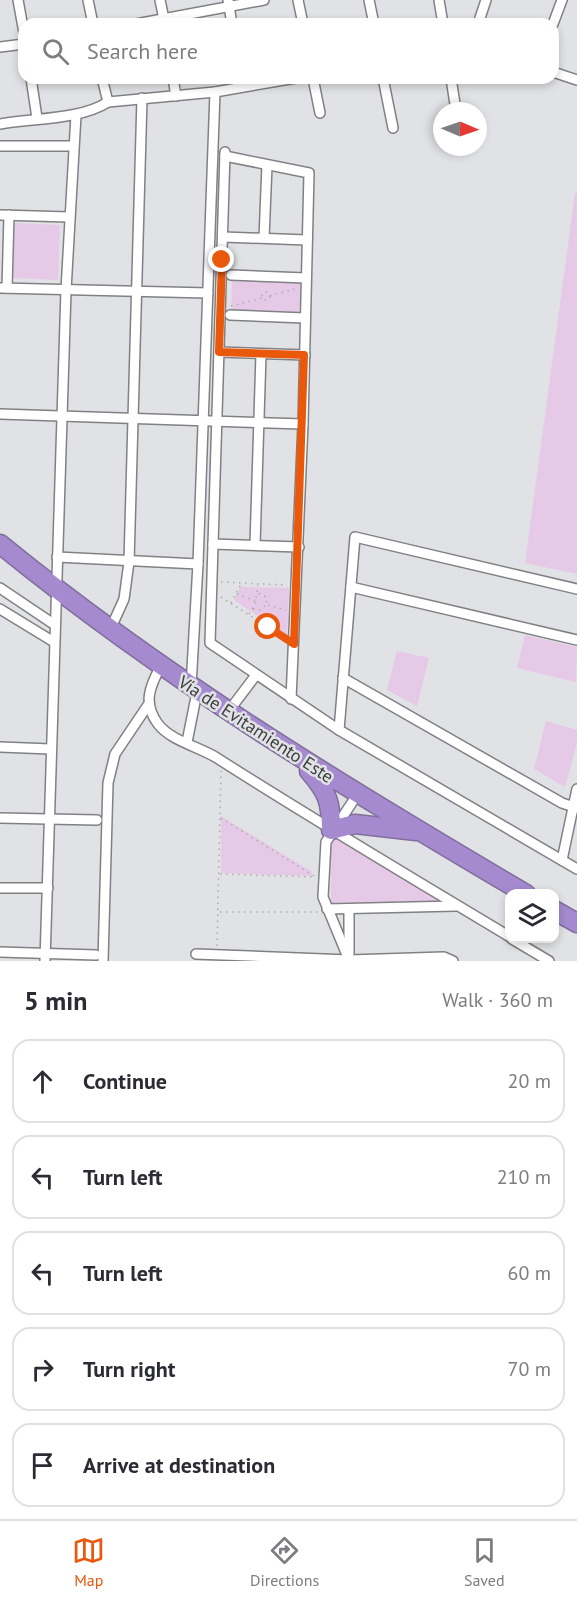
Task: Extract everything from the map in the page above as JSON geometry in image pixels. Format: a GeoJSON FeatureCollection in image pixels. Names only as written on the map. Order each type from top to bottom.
{"type":"FeatureCollection","features":[{"type":"Feature","properties":{"kind":"highway","name":"Vía de Evitamiento Este"},"geometry":{"type":"LineString","coordinates":[[0,544],[110,630],[228,712],[357,795],[518,889]]}},
{"type":"Feature","properties":{"kind":"highway"},"geometry":{"type":"LineString","coordinates":[[296,756],[325,789],[331,806],[332,830],[355,824],[376,825],[396,831],[420,831]]}},
{"type":"Feature","properties":{"kind":"highway"},"geometry":{"type":"LineString","coordinates":[[559,912],[577,923]]}},
{"type":"Feature","properties":{"kind":"street"},"geometry":{"type":"LineString","coordinates":[[18,0],[21,18]]}},
{"type":"Feature","properties":{"kind":"street"},"geometry":{"type":"LineString","coordinates":[[88,0],[92,18]]}},
{"type":"Feature","properties":{"kind":"street"},"geometry":{"type":"LineString","coordinates":[[160,0],[163,18]]}},
{"type":"Feature","properties":{"kind":"street"},"geometry":{"type":"LineString","coordinates":[[175,18],[228,3],[264,0]]}},
{"type":"Feature","properties":{"kind":"street"},"geometry":{"type":"LineString","coordinates":[[298,0],[302,18]]}},
{"type":"Feature","properties":{"kind":"street"},"geometry":{"type":"LineString","coordinates":[[369,0],[373,18]]}},
{"type":"Feature","properties":{"kind":"street"},"geometry":{"type":"LineString","coordinates":[[439,0],[442,18]]}},
{"type":"Feature","properties":{"kind":"street"},"geometry":{"type":"LineString","coordinates":[[480,18],[486,0]]}},
{"type":"Feature","properties":{"kind":"street"},"geometry":{"type":"LineString","coordinates":[[555,18],[562,0]]}},
{"type":"Feature","properties":{"kind":"street"},"geometry":{"type":"LineString","coordinates":[[228,3],[231,18]]}},
{"type":"Feature","properties":{"kind":"street"},"geometry":{"type":"LineString","coordinates":[[0,47],[18,45]]}},
{"type":"Feature","properties":{"kind":"street"},"geometry":{"type":"LineString","coordinates":[[559,74],[577,80]]}},
{"type":"Feature","properties":{"kind":"street"},"geometry":{"type":"LineString","coordinates":[[32,84],[37,118]]}},
{"type":"Feature","properties":{"kind":"street"},"geometry":{"type":"LineString","coordinates":[[104,84],[108,102]]}},
{"type":"Feature","properties":{"kind":"street"},"geometry":{"type":"LineString","coordinates":[[174,84],[176,96]]}},
{"type":"Feature","properties":{"kind":"street"},"geometry":{"type":"LineString","coordinates":[[0,124],[76,115],[98,109],[108,102],[215,92],[236,84]]}},
{"type":"Feature","properties":{"kind":"street"},"geometry":{"type":"LineString","coordinates":[[314,84],[320,113]]}},
{"type":"Feature","properties":{"kind":"street"},"geometry":{"type":"LineString","coordinates":[[384,84],[393,128]]}},
{"type":"Feature","properties":{"kind":"street"},"geometry":{"type":"LineString","coordinates":[[452,84],[455,102]]}},
{"type":"Feature","properties":{"kind":"street"},"geometry":{"type":"LineString","coordinates":[[187,742],[194,689],[215,92]]}},
{"type":"Feature","properties":{"kind":"street"},"geometry":{"type":"LineString","coordinates":[[110,630],[124,599],[129,562],[142,98]]}},
{"type":"Feature","properties":{"kind":"street"},"geometry":{"type":"LineString","coordinates":[[45,958],[66,290],[76,115]]}},
{"type":"Feature","properties":{"kind":"street"},"geometry":{"type":"LineString","coordinates":[[0,146],[73,146]]}},
{"type":"Feature","properties":{"kind":"street"},"geometry":{"type":"LineString","coordinates":[[291,699],[299,546],[309,173],[225,154],[210,643],[291,699],[339,730],[576,867]]}},
{"type":"Feature","properties":{"kind":"street"},"geometry":{"type":"LineString","coordinates":[[264,238],[267,165]]}},
{"type":"Feature","properties":{"kind":"street"},"geometry":{"type":"LineString","coordinates":[[69,217],[5,215],[3,288],[208,293]]}},
{"type":"Feature","properties":{"kind":"street"},"geometry":{"type":"LineString","coordinates":[[223,237],[307,240]]}},
{"type":"Feature","properties":{"kind":"street"},"geometry":{"type":"LineString","coordinates":[[231,275],[306,279]]}},
{"type":"Feature","properties":{"kind":"street"},"geometry":{"type":"LineString","coordinates":[[230,310],[305,318]]}},
{"type":"Feature","properties":{"kind":"street"},"geometry":{"type":"LineString","coordinates":[[219,352],[304,355]]}},
{"type":"Feature","properties":{"kind":"street"},"geometry":{"type":"LineString","coordinates":[[255,545],[261,354]]}},
{"type":"Feature","properties":{"kind":"street"},"geometry":{"type":"LineString","coordinates":[[0,414],[303,424]]}},
{"type":"Feature","properties":{"kind":"street"},"geometry":{"type":"LineString","coordinates":[[339,730],[355,537],[577,589]]}},
{"type":"Feature","properties":{"kind":"street"},"geometry":{"type":"LineString","coordinates":[[213,544],[299,546]]}},
{"type":"Feature","properties":{"kind":"street"},"geometry":{"type":"LineString","coordinates":[[57,557],[198,564]]}},
{"type":"Feature","properties":{"kind":"street"},"geometry":{"type":"LineString","coordinates":[[0,588],[55,625]]}},
{"type":"Feature","properties":{"kind":"street"},"geometry":{"type":"LineString","coordinates":[[351,588],[577,640]]}},
{"type":"Feature","properties":{"kind":"street"},"geometry":{"type":"LineString","coordinates":[[0,609],[54,642]]}},
{"type":"Feature","properties":{"kind":"street"},"geometry":{"type":"LineString","coordinates":[[161,666],[148,693],[148,705],[164,731],[221,760],[505,934]]}},
{"type":"Feature","properties":{"kind":"street"},"geometry":{"type":"LineString","coordinates":[[228,712],[256,675]]}},
{"type":"Feature","properties":{"kind":"street"},"geometry":{"type":"LineString","coordinates":[[343,678],[575,808]]}},
{"type":"Feature","properties":{"kind":"street"},"geometry":{"type":"LineString","coordinates":[[0,952],[45,958],[100,958],[108,783],[115,754],[148,705]]}},
{"type":"Feature","properties":{"kind":"street"},"geometry":{"type":"LineString","coordinates":[[0,747],[51,749]]}},
{"type":"Feature","properties":{"kind":"street"},"geometry":{"type":"LineString","coordinates":[[562,860],[575,808],[577,789]]}},
{"type":"Feature","properties":{"kind":"street"},"geometry":{"type":"LineString","coordinates":[[349,960],[323,897],[325,854],[326,842],[332,830],[357,795]]}},
{"type":"Feature","properties":{"kind":"street"},"geometry":{"type":"LineString","coordinates":[[0,818],[97,820]]}},
{"type":"Feature","properties":{"kind":"street"},"geometry":{"type":"LineString","coordinates":[[0,888],[48,888]]}},
{"type":"Feature","properties":{"kind":"street"},"geometry":{"type":"LineString","coordinates":[[327,909],[459,906]]}},
{"type":"Feature","properties":{"kind":"street"},"geometry":{"type":"LineString","coordinates":[[349,909],[349,960]]}},
{"type":"Feature","properties":{"kind":"street"},"geometry":{"type":"LineString","coordinates":[[519,943],[546,960]]}},
{"type":"Feature","properties":{"kind":"street"},"geometry":{"type":"LineString","coordinates":[[196,954],[221,958],[349,960],[444,957],[453,961]]}},
{"type":"Feature","properties":{"kind":"path"},"geometry":{"type":"LineString","coordinates":[[262,298],[267,300],[270,296],[302,288]]}},
{"type":"Feature","properties":{"kind":"path"},"geometry":{"type":"LineString","coordinates":[[230,310],[262,298],[266,292],[270,296]]}},
{"type":"Feature","properties":{"kind":"path"},"geometry":{"type":"LineString","coordinates":[[220,582],[297,585]]}},
{"type":"Feature","properties":{"kind":"path"},"geometry":{"type":"LineString","coordinates":[[231,603],[241,583]]}},
{"type":"Feature","properties":{"kind":"path"},"geometry":{"type":"LineString","coordinates":[[249,615],[256,601],[258,584]]}},
{"type":"Feature","properties":{"kind":"path"},"geometry":{"type":"LineString","coordinates":[[258,593],[266,597],[267,604]]}},
{"type":"Feature","properties":{"kind":"path"},"geometry":{"type":"LineString","coordinates":[[236,594],[256,601]]}},
{"type":"Feature","properties":{"kind":"path"},"geometry":{"type":"LineString","coordinates":[[220,596],[294,644]]}},
{"type":"Feature","properties":{"kind":"path"},"geometry":{"type":"LineString","coordinates":[[253,609],[260,610],[267,604]]}},
{"type":"Feature","properties":{"kind":"path"},"geometry":{"type":"LineString","coordinates":[[267,604],[289,611]]}},
{"type":"Feature","properties":{"kind":"path"},"geometry":{"type":"LineString","coordinates":[[221,760],[220,912],[217,947],[221,958]]}},
{"type":"Feature","properties":{"kind":"path"},"geometry":{"type":"LineString","coordinates":[[220,818],[315,877],[220,874]]}},
{"type":"Feature","properties":{"kind":"path"},"geometry":{"type":"LineString","coordinates":[[220,912],[315,913],[327,909]]}},
{"type":"Feature","properties":{"kind":"shaded area"},"geometry":{"type":"Polygon","coordinates":[[[575,193],[577,193],[577,574],[525,563],[575,193]]]}},
{"type":"Feature","properties":{"kind":"shaded area"},"geometry":{"type":"Polygon","coordinates":[[[15,223],[60,225],[58,280],[13,278],[15,223]]]}},
{"type":"Feature","properties":{"kind":"shaded area"},"geometry":{"type":"Polygon","coordinates":[[[232,279],[301,281],[299,315],[231,312],[232,279]]]}},
{"type":"Feature","properties":{"kind":"shaded area"},"geometry":{"type":"Polygon","coordinates":[[[240,587],[289,588],[287,636],[234,600],[240,587]]]}},
{"type":"Feature","properties":{"kind":"shaded area"},"geometry":{"type":"Polygon","coordinates":[[[525,635],[577,647],[576,682],[517,668],[525,635]]]}},
{"type":"Feature","properties":{"kind":"shaded area"},"geometry":{"type":"Polygon","coordinates":[[[397,651],[429,658],[417,706],[387,690],[397,651]]]}},
{"type":"Feature","properties":{"kind":"shaded area"},"geometry":{"type":"Polygon","coordinates":[[[546,721],[577,730],[577,743],[565,787],[534,769],[546,721]]]}},
{"type":"Feature","properties":{"kind":"shaded area"},"geometry":{"type":"Polygon","coordinates":[[[221,816],[312,872],[312,876],[221,873],[221,816]]]}},
{"type":"Feature","properties":{"kind":"shaded area"},"geometry":{"type":"Polygon","coordinates":[[[342,840],[437,896],[438,901],[331,903],[331,842],[342,840]]]}},
{"type":"Feature","properties":{"kind":"route"},"geometry":{"type":"LineString","coordinates":[[222,260],[219,352],[304,355],[294,644],[268,627]]}}]}
